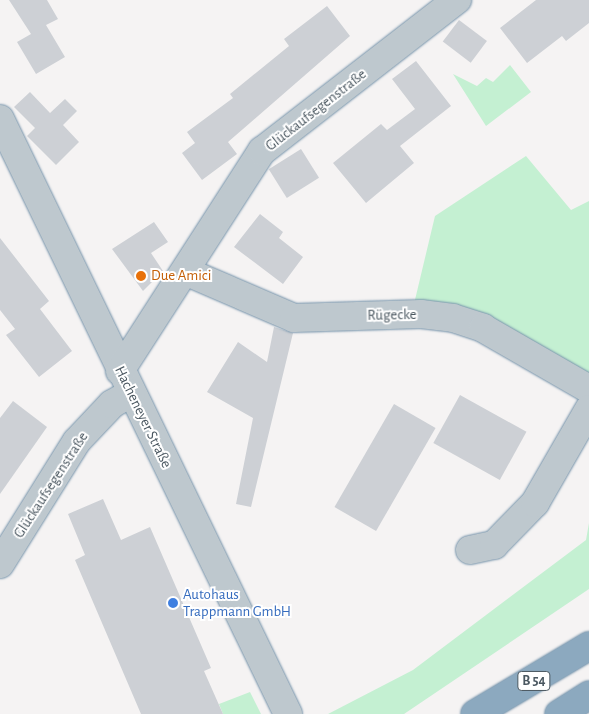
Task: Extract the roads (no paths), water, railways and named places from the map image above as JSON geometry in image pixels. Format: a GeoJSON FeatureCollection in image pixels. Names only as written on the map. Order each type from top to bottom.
{"type":"FeatureCollection","features":[{"type":"Feature","properties":{"kind":"highway","name":"B 54"},"geometry":{"type":"LineString","coordinates":[[475,714],[589,646]]}},
{"type":"Feature","properties":{"kind":"street","name":"Glückaufsegenstraße"},"geometry":{"type":"LineString","coordinates":[[0,564],[77,441],[112,404],[186,272],[262,151],[457,0]]}},
{"type":"Feature","properties":{"kind":"street","name":"Hacheneyer Straße"},"geometry":{"type":"LineString","coordinates":[[0,119],[125,382],[288,714]]}},
{"type":"Feature","properties":{"kind":"street","name":"Rügecke"},"geometry":{"type":"LineString","coordinates":[[186,272],[294,318],[421,314],[453,318],[483,328],[589,389]]}},
{"type":"Feature","properties":{"kind":"street"},"geometry":{"type":"LineString","coordinates":[[470,550],[494,545],[535,503],[589,409]]}},
{"type":"Feature","properties":{"kind":"place","name":"Due Amici"},"geometry":{"type":"Point","coordinates":[141,276]}},
{"type":"Feature","properties":{"kind":"place","name":"Autohaus Trappmann GmbH"},"geometry":{"type":"Point","coordinates":[173,603]}}]}
